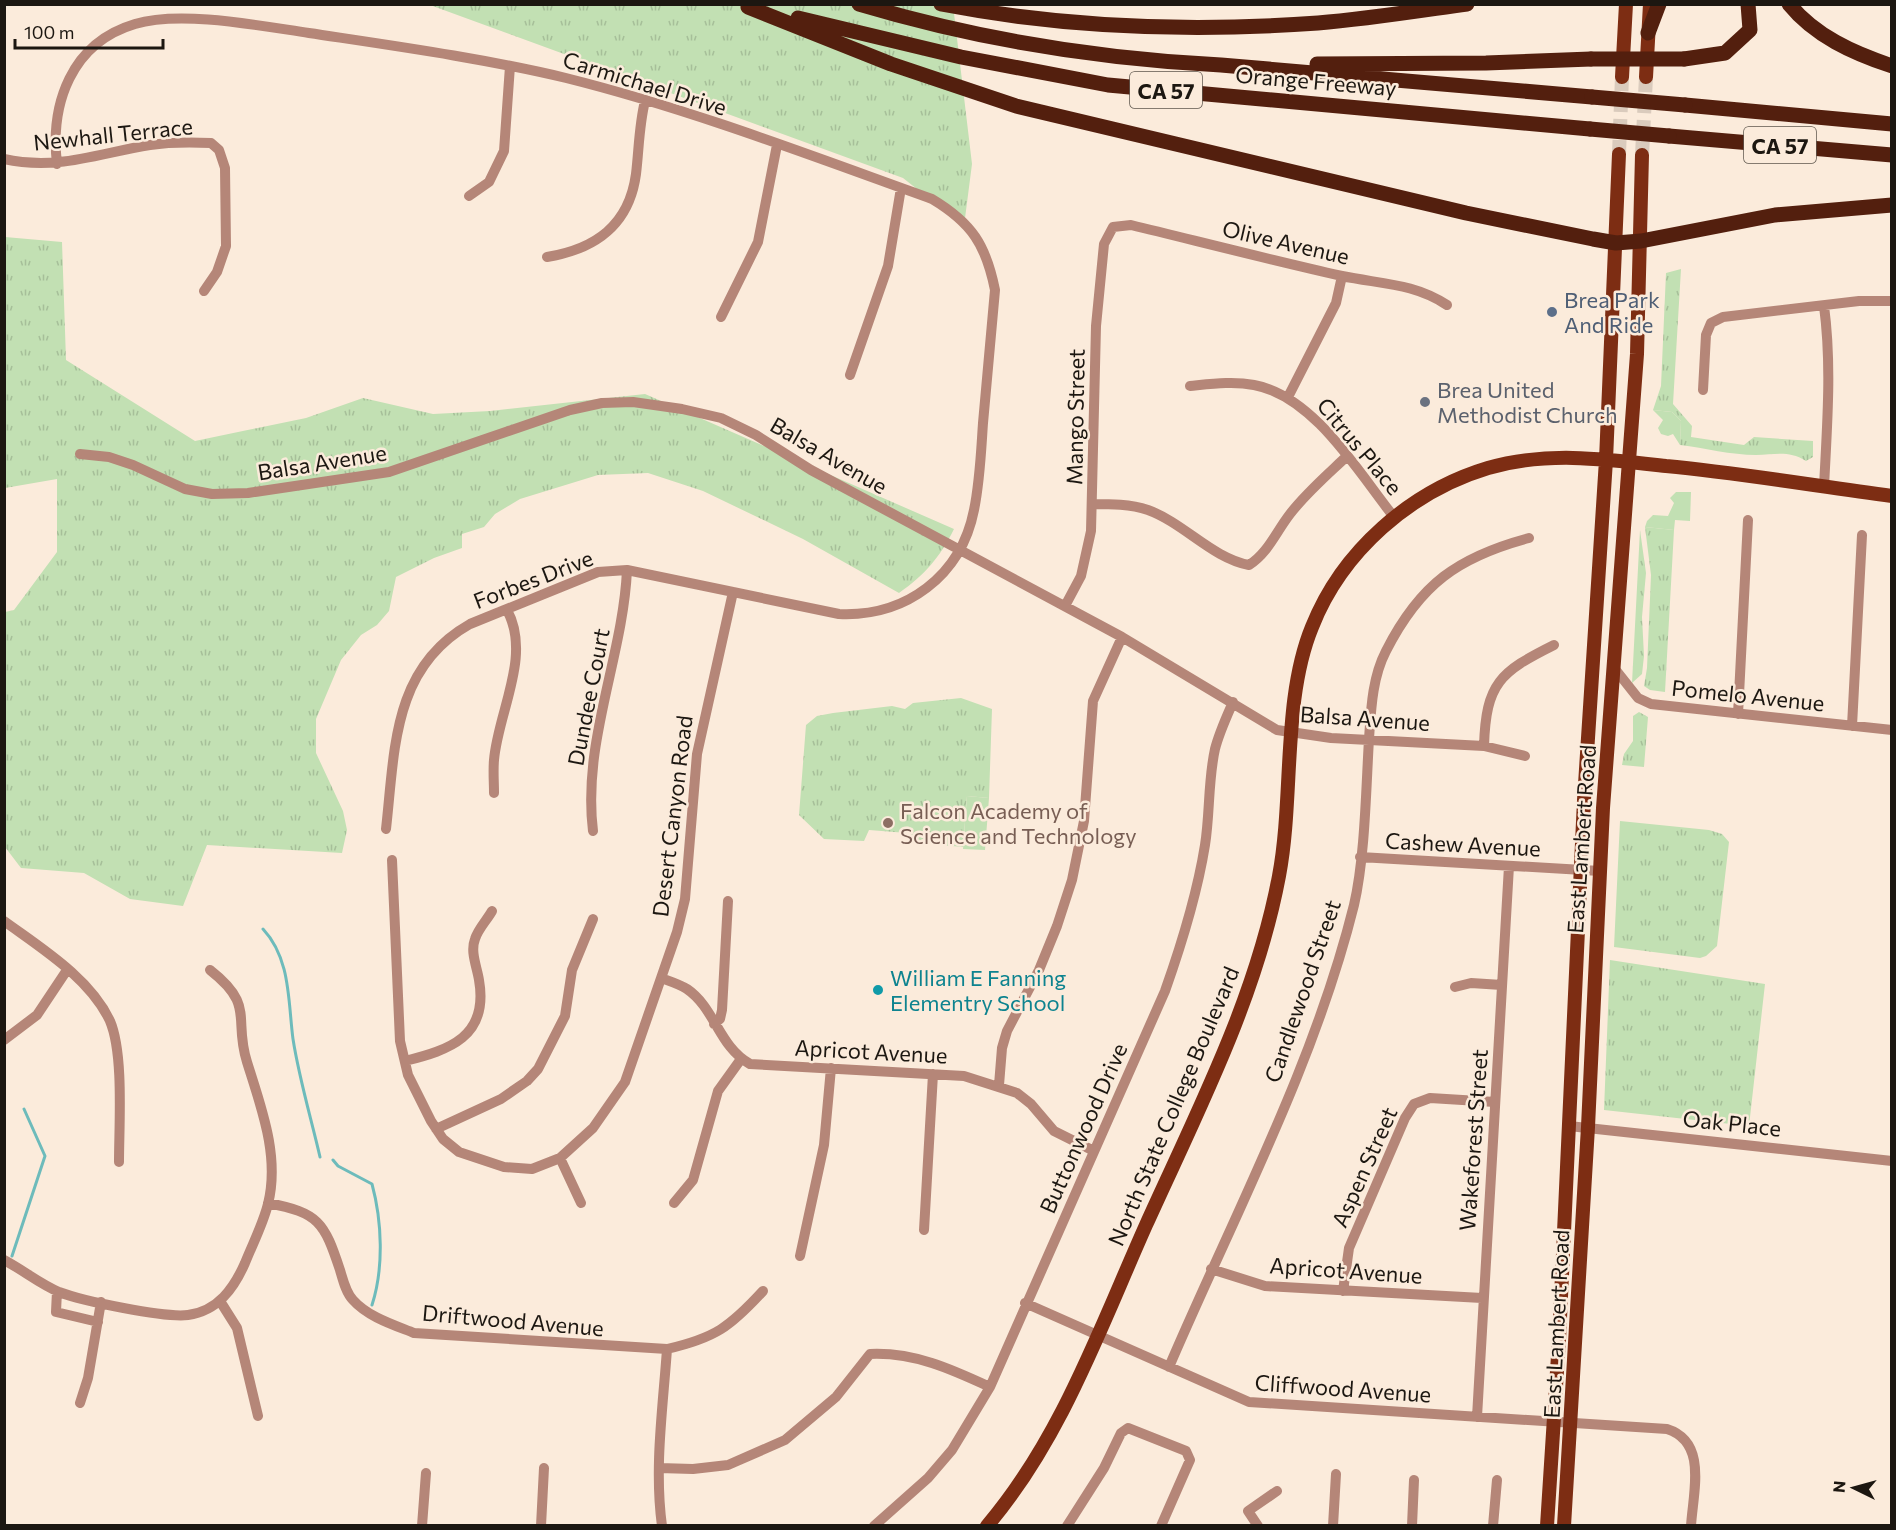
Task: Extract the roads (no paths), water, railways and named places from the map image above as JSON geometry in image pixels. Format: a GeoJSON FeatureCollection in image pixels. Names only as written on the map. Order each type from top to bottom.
{"type":"FeatureCollection","features":[{"type":"Feature","properties":{"kind":"highway","name":"Orange Freeway"},"geometry":{"type":"LineString","coordinates":[[860,4],[898,16],[1042,45],[1160,62],[1221,64],[1892,124]]}},
{"type":"Feature","properties":{"kind":"highway"},"geometry":{"type":"LineString","coordinates":[[941,4],[1002,16],[1066,23],[1220,28],[1320,23],[1467,4]]}},
{"type":"Feature","properties":{"kind":"highway"},"geometry":{"type":"LineString","coordinates":[[1648,33],[1659,4]]}},
{"type":"Feature","properties":{"kind":"highway"},"geometry":{"type":"LineString","coordinates":[[1221,64],[1486,63],[1591,59],[1684,59],[1725,53],[1750,30],[1748,4]]}},
{"type":"Feature","properties":{"kind":"highway"},"geometry":{"type":"LineString","coordinates":[[1789,4],[1817,31],[1860,56],[1892,66]]}},
{"type":"Feature","properties":{"kind":"highway","name":"Orange Freeway"},"geometry":{"type":"LineString","coordinates":[[746,6],[961,57],[1108,85],[1892,155]]}},
{"type":"Feature","properties":{"kind":"highway"},"geometry":{"type":"LineString","coordinates":[[746,6],[891,64],[1016,106],[1466,213],[1616,243],[1641,241],[1775,214],[1892,205]]}},
{"type":"Feature","properties":{"kind":"main road"},"geometry":{"type":"LineString","coordinates":[[1622,77],[1626,4]]}},
{"type":"Feature","properties":{"kind":"main road"},"geometry":{"type":"LineString","coordinates":[[1646,76],[1650,4]]}},
{"type":"Feature","properties":{"kind":"main road","name":"East Lambert Road"},"geometry":{"type":"LineString","coordinates":[[1546,1526],[1581,870],[1606,460],[1619,154]]}},
{"type":"Feature","properties":{"kind":"main road","name":"East Lambert Road"},"geometry":{"type":"LineString","coordinates":[[1564,1526],[1588,1127],[1600,871],[1629,462],[1641,241],[1642,155]]}},
{"type":"Feature","properties":{"kind":"main road","name":"North State College Boulevard"},"geometry":{"type":"LineString","coordinates":[[987,1526],[1014,1495],[1055,1426],[1231,1035],[1260,954],[1280,874],[1299,671],[1312,627],[1338,580],[1361,550],[1394,517],[1431,493],[1489,468],[1524,460],[1556,458],[1629,462],[1725,472],[1892,496]]}},
{"type":"Feature","properties":{"kind":"street","name":"Carmichael Drive"},"geometry":{"type":"LineString","coordinates":[[57,164],[56,117],[64,88],[73,70],[98,44],[132,25],[181,20],[264,27],[510,66],[645,100],[932,199],[955,213],[977,237],[989,261],[995,290],[978,488],[974,511],[960,551]]}},
{"type":"Feature","properties":{"kind":"street"},"geometry":{"type":"LineString","coordinates":[[470,196],[489,182],[504,151],[510,66]]}},
{"type":"Feature","properties":{"kind":"street"},"geometry":{"type":"LineString","coordinates":[[547,257],[575,252],[598,242],[617,222],[633,187],[639,123],[645,100]]}},
{"type":"Feature","properties":{"kind":"street","name":"Newhall Terrace"},"geometry":{"type":"LineString","coordinates":[[4,159],[32,164],[57,164],[173,143],[211,143],[219,150],[225,168],[226,246],[217,272],[204,291]]}},
{"type":"Feature","properties":{"kind":"street"},"geometry":{"type":"LineString","coordinates":[[721,317],[758,242],[777,145]]}},
{"type":"Feature","properties":{"kind":"street"},"geometry":{"type":"LineString","coordinates":[[850,375],[888,266],[902,188]]}},
{"type":"Feature","properties":{"kind":"street","name":"Olive Avenue"},"geometry":{"type":"LineString","coordinates":[[1113,227],[1131,225],[1342,276],[1408,287],[1429,293],[1447,305]]}},
{"type":"Feature","properties":{"kind":"street","name":"Mango Street"},"geometry":{"type":"LineString","coordinates":[[1065,606],[1081,576],[1088,551],[1092,504],[1096,326],[1104,244],[1113,227]]}},
{"type":"Feature","properties":{"kind":"street"},"geometry":{"type":"LineString","coordinates":[[1288,397],[1336,303],[1342,276]]}},
{"type":"Feature","properties":{"kind":"street"},"geometry":{"type":"LineString","coordinates":[[1703,390],[1706,335],[1711,323],[1723,317],[1859,301],[1892,300]]}},
{"type":"Feature","properties":{"kind":"street"},"geometry":{"type":"LineString","coordinates":[[1824,306],[1830,386],[1824,487]]}},
{"type":"Feature","properties":{"kind":"street","name":"Citrus Place"},"geometry":{"type":"LineString","coordinates":[[1190,386],[1234,382],[1255,385],[1288,397],[1316,420],[1394,517]]}},
{"type":"Feature","properties":{"kind":"street","name":"Balsa Avenue"},"geometry":{"type":"LineString","coordinates":[[80,454],[95,454],[117,459],[160,476],[185,489],[212,494],[248,493],[389,472],[570,410],[602,403],[633,402],[682,409],[721,418],[756,435],[811,470],[1122,636],[1277,730],[1369,740],[1484,746],[1525,756]]}},
{"type":"Feature","properties":{"kind":"street"},"geometry":{"type":"LineString","coordinates":[[1092,504],[1122,504],[1147,510],[1167,519],[1234,562],[1250,565],[1261,558],[1290,514],[1307,494],[1346,457]]}},
{"type":"Feature","properties":{"kind":"street"},"geometry":{"type":"LineString","coordinates":[[1738,714],[1748,520]]}},
{"type":"Feature","properties":{"kind":"street"},"geometry":{"type":"LineString","coordinates":[[1852,726],[1862,535]]}},
{"type":"Feature","properties":{"kind":"street","name":"Candlewood Street"},"geometry":{"type":"LineString","coordinates":[[1169,1367],[1297,1076],[1322,1009],[1354,902],[1360,857],[1371,707],[1384,654],[1414,605],[1433,585],[1489,549],[1529,538]]}},
{"type":"Feature","properties":{"kind":"street","name":"Forbes Drive"},"geometry":{"type":"LineString","coordinates":[[386,829],[397,732],[409,690],[421,667],[452,634],[470,624],[598,572],[627,570],[839,614],[858,614],[902,604],[922,593],[941,576],[960,551]]}},
{"type":"Feature","properties":{"kind":"street","name":"Dundee Court"},"geometry":{"type":"LineString","coordinates":[[593,831],[589,800],[603,701],[623,618],[627,570]]}},
{"type":"Feature","properties":{"kind":"street","name":"Desert Canyon Road"},"geometry":{"type":"LineString","coordinates":[[560,1158],[593,1128],[625,1082],[677,932],[685,899],[697,754],[733,592]]}},
{"type":"Feature","properties":{"kind":"street"},"geometry":{"type":"LineString","coordinates":[[494,793],[494,760],[516,646],[515,625],[507,610]]}},
{"type":"Feature","properties":{"kind":"street"},"geometry":{"type":"LineString","coordinates":[[999,1085],[1002,1048],[1007,1031],[1039,970],[1072,880],[1084,820],[1093,700],[1122,636]]}},
{"type":"Feature","properties":{"kind":"street"},"geometry":{"type":"LineString","coordinates":[[1484,746],[1485,714],[1491,693],[1502,678],[1521,662],[1554,645]]}},
{"type":"Feature","properties":{"kind":"street","name":"Pomelo Avenue"},"geometry":{"type":"LineString","coordinates":[[1615,669],[1638,698],[1651,704],[1892,730]]}},
{"type":"Feature","properties":{"kind":"street","name":"Buttonwood Drive"},"geometry":{"type":"LineString","coordinates":[[874,1526],[928,1478],[952,1450],[990,1387],[1025,1303],[1165,991],[1185,935],[1205,846],[1215,751],[1233,702]]}},
{"type":"Feature","properties":{"kind":"street","name":"Cashew Avenue"},"geometry":{"type":"LineString","coordinates":[[1360,857],[1600,871]]}},
{"type":"Feature","properties":{"kind":"street"},"geometry":{"type":"LineString","coordinates":[[392,860],[400,1041],[408,1074],[436,1129],[459,1152],[504,1167],[532,1169],[560,1158],[580,1203]]}},
{"type":"Feature","properties":{"kind":"street","name":"Wakeforest Street"},"geometry":{"type":"LineString","coordinates":[[1477,1417],[1482,1298],[1509,866]]}},
{"type":"Feature","properties":{"kind":"street"},"geometry":{"type":"LineString","coordinates":[[714,1024],[720,1019],[722,1010],[728,901]]}},
{"type":"Feature","properties":{"kind":"street"},"geometry":{"type":"LineString","coordinates":[[405,1061],[443,1051],[458,1043],[469,1032],[480,1001],[480,983],[474,957],[475,939],[492,911]]}},
{"type":"Feature","properties":{"kind":"street"},"geometry":{"type":"LineString","coordinates":[[436,1129],[501,1099],[527,1081],[538,1069],[565,1016],[572,970],[593,919]]}},
{"type":"Feature","properties":{"kind":"street"},"geometry":{"type":"LineString","coordinates":[[4,921],[68,970],[88,990],[110,1022],[117,1063],[120,1162]]}},
{"type":"Feature","properties":{"kind":"street"},"geometry":{"type":"LineString","coordinates":[[4,1040],[37,1015],[68,970]]}},
{"type":"Feature","properties":{"kind":"street"},"geometry":{"type":"LineString","coordinates":[[4,1260],[57,1291],[175,1316],[206,1311],[220,1301],[238,1278],[268,1203],[271,1186],[267,1129],[261,1103],[244,1054],[241,1013],[237,997],[228,984],[210,970]]}},
{"type":"Feature","properties":{"kind":"street"},"geometry":{"type":"LineString","coordinates":[[661,978],[686,989],[696,997],[732,1051],[741,1059],[718,1091],[693,1180],[674,1203]]}},
{"type":"Feature","properties":{"kind":"street"},"geometry":{"type":"LineString","coordinates":[[1455,987],[1471,983],[1502,985]]}},
{"type":"Feature","properties":{"kind":"street","name":"Apricot Avenue"},"geometry":{"type":"LineString","coordinates":[[741,1059],[760,1065],[964,1076],[999,1085],[1017,1093],[1054,1131],[1094,1151]]}},
{"type":"Feature","properties":{"kind":"street"},"geometry":{"type":"LineString","coordinates":[[800,1256],[824,1144],[831,1068]]}},
{"type":"Feature","properties":{"kind":"street"},"geometry":{"type":"LineString","coordinates":[[924,1230],[933,1074]]}},
{"type":"Feature","properties":{"kind":"street","name":"Aspen Street"},"geometry":{"type":"LineString","coordinates":[[1343,1291],[1349,1248],[1405,1118],[1414,1104],[1430,1098],[1495,1102]]}},
{"type":"Feature","properties":{"kind":"street","name":"Oak Place"},"geometry":{"type":"LineString","coordinates":[[1569,1126],[1892,1161]]}},
{"type":"Feature","properties":{"kind":"street","name":"Driftwood Avenue"},"geometry":{"type":"LineString","coordinates":[[268,1203],[305,1212],[319,1222],[329,1237],[352,1299],[390,1324],[414,1333],[667,1349],[694,1343],[721,1332],[763,1291]]}},
{"type":"Feature","properties":{"kind":"street","name":"Apricot Avenue"},"geometry":{"type":"LineString","coordinates":[[1211,1269],[1265,1286],[1482,1298]]}},
{"type":"Feature","properties":{"kind":"street"},"geometry":{"type":"LineString","coordinates":[[57,1291],[56,1312],[98,1322]]}},
{"type":"Feature","properties":{"kind":"street"},"geometry":{"type":"LineString","coordinates":[[220,1301],[237,1328],[258,1416]]}},
{"type":"Feature","properties":{"kind":"street"},"geometry":{"type":"LineString","coordinates":[[80,1403],[88,1378],[101,1302]]}},
{"type":"Feature","properties":{"kind":"street","name":"Cliffwood Avenue"},"geometry":{"type":"LineString","coordinates":[[1025,1303],[1238,1399],[1262,1405],[1667,1429],[1686,1438],[1695,1462],[1691,1526]]}},
{"type":"Feature","properties":{"kind":"street"},"geometry":{"type":"LineString","coordinates":[[662,1526],[658,1502],[667,1349]]}},
{"type":"Feature","properties":{"kind":"street"},"geometry":{"type":"LineString","coordinates":[[659,1468],[693,1469],[728,1465],[785,1440],[836,1397],[870,1354],[909,1356],[946,1367],[990,1387]]}},
{"type":"Feature","properties":{"kind":"street"},"geometry":{"type":"LineString","coordinates":[[1067,1526],[1104,1468],[1121,1433],[1128,1428],[1186,1451],[1189,1456],[1190,1460],[1161,1526]]}},
{"type":"Feature","properties":{"kind":"street"},"geometry":{"type":"LineString","coordinates":[[541,1526],[544,1468]]}},
{"type":"Feature","properties":{"kind":"street"},"geometry":{"type":"LineString","coordinates":[[422,1526],[426,1473]]}},
{"type":"Feature","properties":{"kind":"street"},"geometry":{"type":"LineString","coordinates":[[1333,1526],[1336,1474]]}},
{"type":"Feature","properties":{"kind":"street"},"geometry":{"type":"LineString","coordinates":[[1412,1526],[1414,1480]]}},
{"type":"Feature","properties":{"kind":"street"},"geometry":{"type":"LineString","coordinates":[[1494,1526],[1497,1480]]}},
{"type":"Feature","properties":{"kind":"street"},"geometry":{"type":"LineString","coordinates":[[1258,1526],[1248,1511],[1277,1491]]}},
{"type":"Feature","properties":{"kind":"waterway"},"geometry":{"type":"LineString","coordinates":[[263,929],[279,954],[287,981],[293,1039],[320,1157]]}},
{"type":"Feature","properties":{"kind":"waterway"},"geometry":{"type":"LineString","coordinates":[[12,1256],[45,1156],[24,1109]]}},
{"type":"Feature","properties":{"kind":"waterway"},"geometry":{"type":"LineString","coordinates":[[333,1160],[338,1166],[372,1184],[380,1229],[380,1260],[372,1305]]}},
{"type":"Feature","properties":{"kind":"tunnel"},"geometry":{"type":"LineString","coordinates":[[1619,154],[1622,77]]}},
{"type":"Feature","properties":{"kind":"tunnel"},"geometry":{"type":"LineString","coordinates":[[1642,155],[1646,77]]}},
{"type":"Feature","properties":{"kind":"place","name":"Brea Park And Ride"},"geometry":{"type":"Point","coordinates":[1552,312]}},
{"type":"Feature","properties":{"kind":"place","name":"Brea United Methodist Church"},"geometry":{"type":"Point","coordinates":[1425,402]}},
{"type":"Feature","properties":{"kind":"place","name":"Falcon Academy of Science and Technology"},"geometry":{"type":"Point","coordinates":[888,823]}},
{"type":"Feature","properties":{"kind":"place","name":"William E Fanning Elementry School"},"geometry":{"type":"Point","coordinates":[878,990]}}]}
